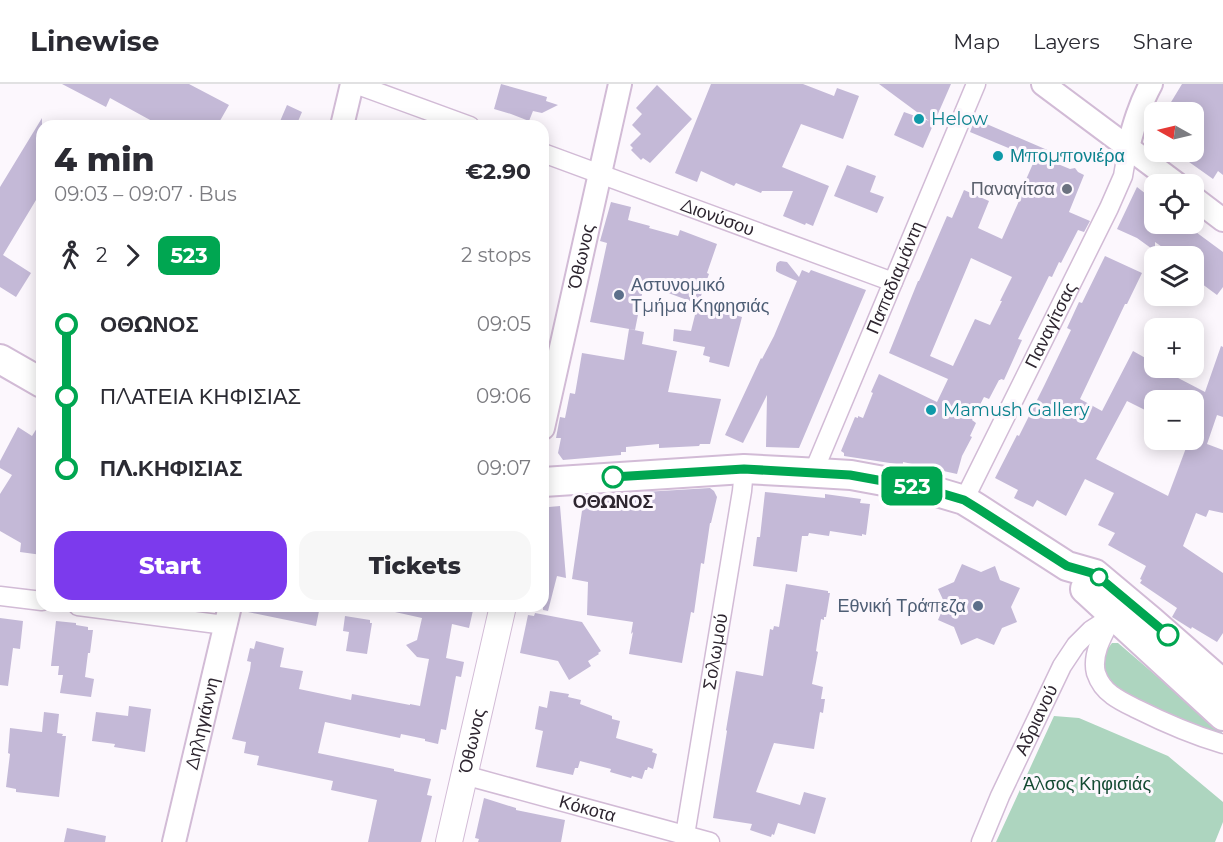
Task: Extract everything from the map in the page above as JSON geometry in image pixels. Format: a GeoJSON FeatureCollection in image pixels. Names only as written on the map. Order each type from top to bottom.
{"type":"FeatureCollection","features":[{"type":"Feature","properties":{"kind":"main road"},"geometry":{"type":"LineString","coordinates":[[1,362],[36,380]]}},
{"type":"Feature","properties":{"kind":"main road"},"geometry":{"type":"LineString","coordinates":[[549,482],[744,469],[813,472],[850,475],[927,489],[964,500],[1067,566],[1085,590],[1123,610],[1223,684]]}},
{"type":"Feature","properties":{"kind":"main road"},"geometry":{"type":"LineString","coordinates":[[1123,610],[1223,716]]}},
{"type":"Feature","properties":{"kind":"main road","name":"Όθωνος"},"geometry":{"type":"LineString","coordinates":[[449,842],[502,612]]}},
{"type":"Feature","properties":{"kind":"street"},"geometry":{"type":"LineString","coordinates":[[344,120],[354,84],[453,120]]}},
{"type":"Feature","properties":{"kind":"street","name":"Όθωνος"},"geometry":{"type":"LineString","coordinates":[[549,401],[620,84]]}},
{"type":"Feature","properties":{"kind":"street","name":"Παπαδιαμάντη"},"geometry":{"type":"LineString","coordinates":[[813,472],[976,84]]}},
{"type":"Feature","properties":{"kind":"street"},"geometry":{"type":"LineString","coordinates":[[1043,84],[1164,174]]}},
{"type":"Feature","properties":{"kind":"street"},"geometry":{"type":"LineString","coordinates":[[1128,147],[1135,122],[1151,84]]}},
{"type":"Feature","properties":{"kind":"street","name":"Παναγίτσας"},"geometry":{"type":"LineString","coordinates":[[964,500],[1109,208],[1123,176],[1128,147]]}},
{"type":"Feature","properties":{"kind":"street","name":"Διονύσου"},"geometry":{"type":"LineString","coordinates":[[549,155],[893,282]]}},
{"type":"Feature","properties":{"kind":"street"},"geometry":{"type":"LineString","coordinates":[[1204,206],[1223,220]]}},
{"type":"Feature","properties":{"kind":"street","name":"Σολωμού"},"geometry":{"type":"LineString","coordinates":[[685,835],[744,469]]}},
{"type":"Feature","properties":{"kind":"street"},"geometry":{"type":"LineString","coordinates":[[0,596],[36,600]]}},
{"type":"Feature","properties":{"kind":"street"},"geometry":{"type":"LineString","coordinates":[[1123,610],[1102,637],[1096,654],[1096,673],[1103,686],[1113,696],[1166,724],[1223,744]]}},
{"type":"Feature","properties":{"kind":"street","name":"Αδριανού"},"geometry":{"type":"LineString","coordinates":[[981,842],[1000,796],[1062,666],[1076,645],[1091,630],[1123,610]]}},
{"type":"Feature","properties":{"kind":"street"},"geometry":{"type":"LineString","coordinates":[[167,612],[227,616]]}},
{"type":"Feature","properties":{"kind":"street","name":"Δηληγιάννη"},"geometry":{"type":"LineString","coordinates":[[174,842],[227,616]]}},
{"type":"Feature","properties":{"kind":"street","name":"Κόκοτα"},"geometry":{"type":"LineString","coordinates":[[464,775],[710,842]]}},
{"type":"Feature","properties":{"kind":"green space"},"geometry":{"type":"Polygon","coordinates":[[[1112,643],[1118,643],[1222,732],[1220,736],[1129,697],[1117,689],[1103,669],[1104,657],[1112,643]]]}},
{"type":"Feature","properties":{"kind":"green space","name":"Άλσος Κηφισιάς"},"geometry":{"type":"Polygon","coordinates":[[[1054,716],[1079,718],[1168,756],[1223,802],[1223,822],[1215,842],[996,842],[1054,716]]]}},
{"type":"Feature","properties":{"kind":"building"},"geometry":{"type":"Polygon","coordinates":[[[62,84],[189,84],[229,105],[220,120],[150,120],[110,98],[106,107],[62,84]]]}},
{"type":"Feature","properties":{"kind":"building"},"geometry":{"type":"Polygon","coordinates":[[[501,84],[547,97],[546,101],[558,105],[542,113],[533,111],[529,120],[494,109],[501,84]]]}},
{"type":"Feature","properties":{"kind":"building"},"geometry":{"type":"Polygon","coordinates":[[[711,84],[803,84],[834,96],[837,88],[859,96],[843,139],[801,124],[782,167],[829,186],[813,226],[783,216],[793,191],[762,191],[761,193],[736,183],[734,186],[701,171],[697,182],[675,173],[711,84]]]}},
{"type":"Feature","properties":{"kind":"building","name":"Helow"},"geometry":{"type":"Polygon","coordinates":[[[879,84],[951,84],[923,148],[894,135],[904,112],[929,121],[879,84]]]}},
{"type":"Feature","properties":{"kind":"building"},"geometry":{"type":"Polygon","coordinates":[[[1182,84],[1223,84],[1223,175],[1218,171],[1213,179],[1189,162],[1204,162],[1204,102],[1171,102],[1182,84]]]}},
{"type":"Feature","properties":{"kind":"building"},"geometry":{"type":"Polygon","coordinates":[[[657,85],[692,119],[650,163],[643,158],[641,160],[631,150],[633,148],[630,145],[641,134],[632,125],[642,114],[636,108],[657,85]]]}},
{"type":"Feature","properties":{"kind":"building"},"geometry":{"type":"Polygon","coordinates":[[[287,105],[302,112],[299,120],[281,120],[287,105]]]}},
{"type":"Feature","properties":{"kind":"building"},"geometry":{"type":"Polygon","coordinates":[[[975,119],[1052,152],[1048,160],[1070,169],[1075,168],[1084,175],[1069,212],[1090,221],[1084,232],[1078,230],[1061,263],[1059,262],[1052,277],[1049,276],[1018,339],[1022,340],[1004,380],[999,380],[989,399],[984,397],[972,420],[976,423],[957,474],[903,462],[903,465],[844,456],[841,451],[855,417],[863,418],[879,374],[937,402],[948,379],[889,353],[947,216],[952,218],[964,190],[989,201],[978,228],[1002,239],[1023,192],[1021,191],[1035,159],[970,132],[975,119]],[[971,258],[930,356],[953,366],[975,319],[990,325],[1012,277],[971,258]]]}},
{"type":"Feature","properties":{"kind":"building"},"geometry":{"type":"Polygon","coordinates":[[[36,128],[36,200],[3,255],[31,273],[16,297],[0,287],[0,187],[36,128]]]}},
{"type":"Feature","properties":{"kind":"building"},"geometry":{"type":"Polygon","coordinates":[[[847,165],[876,176],[870,192],[884,197],[877,213],[834,196],[847,165]]]}},
{"type":"Feature","properties":{"kind":"building"},"geometry":{"type":"Polygon","coordinates":[[[1137,187],[1144,192],[1144,234],[1199,234],[1223,252],[1223,287],[1217,295],[1204,285],[1204,246],[1161,246],[1155,242],[1155,246],[1148,246],[1117,229],[1137,187]]]}},
{"type":"Feature","properties":{"kind":"building"},"geometry":{"type":"Polygon","coordinates":[[[611,202],[631,207],[628,220],[678,236],[680,230],[717,244],[698,304],[644,284],[635,330],[590,322],[607,243],[600,241],[611,202]]]}},
{"type":"Feature","properties":{"kind":"building"},"geometry":{"type":"Polygon","coordinates":[[[1105,256],[1142,273],[1080,399],[1102,411],[1133,351],[1144,357],[1144,378],[1178,378],[1201,390],[1144,390],[1144,410],[1127,401],[1096,459],[1168,496],[1185,450],[1204,450],[1204,391],[1221,346],[1223,347],[1223,417],[1217,415],[1207,444],[1223,450],[1223,513],[1209,510],[1206,517],[1196,513],[1183,546],[1223,573],[1223,633],[1217,642],[1172,617],[1177,608],[1140,583],[1146,566],[1108,545],[1115,533],[1098,525],[1114,493],[1085,479],[1066,516],[1037,500],[1033,507],[1014,498],[1018,490],[995,478],[1017,435],[1019,436],[1071,330],[1067,328],[1079,302],[1082,303],[1105,256]]]}},
{"type":"Feature","properties":{"kind":"building"},"geometry":{"type":"Polygon","coordinates":[[[787,262],[799,277],[802,270],[809,273],[811,270],[866,290],[799,448],[766,447],[767,395],[743,443],[725,435],[761,358],[774,336],[797,281],[776,271],[777,263],[787,262]]]}},
{"type":"Feature","properties":{"kind":"building"},"geometry":{"type":"Polygon","coordinates":[[[697,307],[716,308],[742,317],[729,367],[709,362],[710,357],[703,355],[705,347],[673,341],[674,329],[691,331],[697,307]]]}},
{"type":"Feature","properties":{"kind":"building"},"geometry":{"type":"Polygon","coordinates":[[[629,329],[644,332],[642,344],[677,351],[668,392],[721,399],[710,444],[659,448],[659,444],[626,447],[626,452],[621,452],[621,455],[563,460],[558,453],[561,438],[556,438],[560,417],[565,418],[570,393],[575,394],[582,353],[624,360],[629,329]]]}},
{"type":"Feature","properties":{"kind":"building"},"geometry":{"type":"Polygon","coordinates":[[[18,427],[32,436],[36,430],[36,554],[20,552],[21,543],[0,531],[0,494],[12,475],[0,468],[0,461],[18,427]]]}},
{"type":"Feature","properties":{"kind":"building"},"geometry":{"type":"Polygon","coordinates":[[[710,488],[717,497],[710,523],[704,564],[701,563],[694,613],[691,612],[682,663],[629,654],[633,622],[587,615],[588,582],[572,579],[583,504],[596,504],[596,499],[644,497],[644,492],[710,488]]]}},
{"type":"Feature","properties":{"kind":"building"},"geometry":{"type":"Polygon","coordinates":[[[765,492],[825,498],[825,494],[861,499],[860,503],[870,504],[866,535],[830,531],[829,536],[809,533],[808,536],[802,536],[797,572],[753,566],[757,537],[760,537],[765,492]]]}},
{"type":"Feature","properties":{"kind":"building"},"geometry":{"type":"Polygon","coordinates":[[[560,506],[566,578],[557,576],[549,607],[549,507],[560,506]]]}},
{"type":"Feature","properties":{"kind":"building","name":"Εθνική Τράπεζα"},"geometry":{"type":"Polygon","coordinates":[[[962,564],[981,572],[995,566],[1000,580],[1020,588],[1011,607],[1017,622],[1002,628],[994,645],[977,638],[961,645],[954,627],[938,620],[945,604],[938,589],[954,582],[962,564]]]}},
{"type":"Feature","properties":{"kind":"building"},"geometry":{"type":"Polygon","coordinates":[[[786,584],[830,593],[826,617],[824,620],[821,619],[812,684],[823,687],[821,699],[825,699],[823,713],[820,712],[814,749],[774,743],[756,792],[800,805],[804,792],[826,798],[815,834],[778,823],[771,837],[750,830],[752,824],[713,818],[736,671],[763,676],[770,629],[773,630],[774,626],[779,627],[786,584]]]}},
{"type":"Feature","properties":{"kind":"building"},"geometry":{"type":"Polygon","coordinates":[[[248,612],[319,612],[316,626],[248,612]]]}},
{"type":"Feature","properties":{"kind":"building"},"geometry":{"type":"Polygon","coordinates":[[[395,612],[473,612],[469,628],[452,624],[446,658],[464,662],[461,677],[456,676],[446,730],[441,729],[438,744],[401,734],[400,738],[325,722],[318,753],[431,779],[427,795],[432,796],[421,842],[368,842],[377,800],[331,790],[333,781],[257,765],[259,756],[244,753],[246,742],[232,739],[250,670],[251,662],[247,661],[250,648],[254,649],[256,641],[284,648],[280,667],[303,671],[299,689],[351,700],[352,694],[420,706],[429,659],[417,657],[406,645],[417,640],[422,618],[395,612]]]}},
{"type":"Feature","properties":{"kind":"building"},"geometry":{"type":"Polygon","coordinates":[[[535,613],[582,622],[601,651],[588,661],[591,666],[569,680],[558,661],[520,653],[528,615],[534,616],[535,613]]]}},
{"type":"Feature","properties":{"kind":"building"},"geometry":{"type":"Polygon","coordinates":[[[345,616],[370,620],[372,623],[367,654],[346,651],[349,632],[343,631],[345,616]]]}},
{"type":"Feature","properties":{"kind":"building"},"geometry":{"type":"Polygon","coordinates":[[[0,618],[23,621],[20,649],[13,648],[8,686],[0,685],[0,618]]]}},
{"type":"Feature","properties":{"kind":"building"},"geometry":{"type":"Polygon","coordinates":[[[56,621],[76,623],[76,625],[88,627],[88,630],[93,630],[85,677],[94,679],[91,697],[60,693],[63,675],[58,675],[59,666],[51,666],[56,621]]]}},
{"type":"Feature","properties":{"kind":"building"},"geometry":{"type":"Polygon","coordinates":[[[550,691],[569,694],[568,697],[581,700],[580,704],[620,721],[616,738],[653,749],[652,752],[657,754],[653,769],[648,767],[642,779],[610,772],[611,769],[580,761],[573,775],[536,767],[543,731],[535,729],[539,706],[547,708],[550,691]]]}},
{"type":"Feature","properties":{"kind":"building"},"geometry":{"type":"Polygon","coordinates":[[[129,706],[151,709],[145,752],[92,741],[96,712],[128,716],[129,706]]]}},
{"type":"Feature","properties":{"kind":"building"},"geometry":{"type":"Polygon","coordinates":[[[44,712],[59,714],[57,733],[66,736],[59,797],[16,792],[16,789],[6,787],[10,728],[42,732],[44,712]]]}},
{"type":"Feature","properties":{"kind":"building"},"geometry":{"type":"Polygon","coordinates":[[[484,798],[516,808],[516,810],[565,820],[561,842],[478,842],[479,839],[475,838],[484,798]]]}},
{"type":"Feature","properties":{"kind":"building"},"geometry":{"type":"Polygon","coordinates":[[[67,828],[106,836],[105,842],[64,842],[67,828]]]}},
{"type":"Feature","properties":{"kind":"bus line","name":"523"},"geometry":{"type":"LineString","coordinates":[[613,477],[744,469],[850,475],[945,494],[964,500],[1067,566],[1095,574],[1168,635]]}},
{"type":"Feature","properties":{"kind":"place","name":"Helow"},"geometry":{"type":"Point","coordinates":[919,119]}},
{"type":"Feature","properties":{"kind":"place","name":"Μπομπονιέρα"},"geometry":{"type":"Point","coordinates":[998,156]}},
{"type":"Feature","properties":{"kind":"place","name":"Παναγίτσα"},"geometry":{"type":"Point","coordinates":[1067,189]}},
{"type":"Feature","properties":{"kind":"place","name":"Αστυνομικό Τμήμα Κηφησιάς"},"geometry":{"type":"Point","coordinates":[619,295]}},
{"type":"Feature","properties":{"kind":"place","name":"Mamush Gallery"},"geometry":{"type":"Point","coordinates":[931,410]}},
{"type":"Feature","properties":{"kind":"place","name":"ΟΘΩΝΟΣ"},"geometry":{"type":"Point","coordinates":[613,477]}},
{"type":"Feature","properties":{"kind":"place","name":"Εθνική Τράπεζα"},"geometry":{"type":"Point","coordinates":[978,606]}}]}
